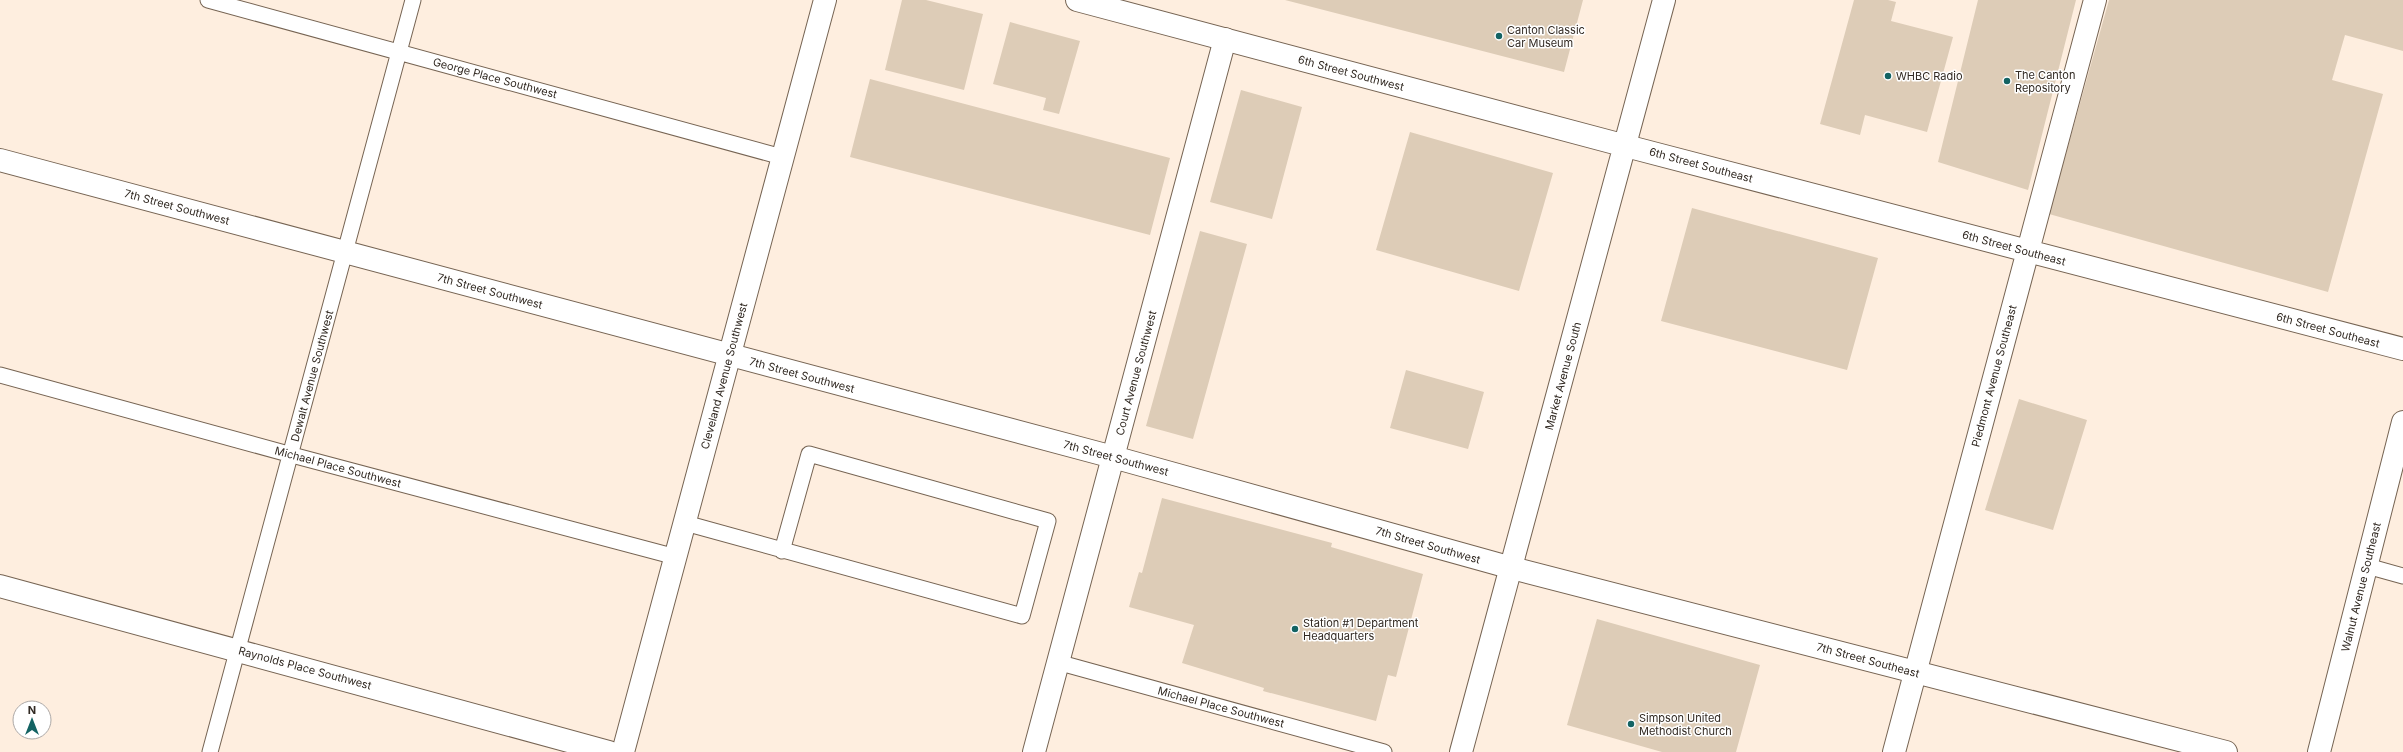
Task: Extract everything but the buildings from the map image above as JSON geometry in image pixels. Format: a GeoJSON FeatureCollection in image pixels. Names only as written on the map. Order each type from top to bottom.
{"type":"FeatureCollection","features":[{"type":"Feature","properties":{"kind":"street","name":"Cleveland Avenue Southwest"},"geometry":{"type":"LineString","coordinates":[[623,752],[825,0]]}},
{"type":"Feature","properties":{"kind":"street","name":"6th Street Southwest"},"geometry":{"type":"LineString","coordinates":[[1077,0],[1626,146]]}},
{"type":"Feature","properties":{"kind":"street","name":"Market Avenue South"},"geometry":{"type":"LineString","coordinates":[[1461,752],[1626,146],[1664,0]]}},
{"type":"Feature","properties":{"kind":"street","name":"Piedmont Avenue Southeast"},"geometry":{"type":"LineString","coordinates":[[1894,752],[2095,0]]}},
{"type":"Feature","properties":{"kind":"street","name":"Court Avenue Southwest"},"geometry":{"type":"LineString","coordinates":[[1034,752],[1225,40]]}},
{"type":"Feature","properties":{"kind":"street","name":"6th Street Southeast"},"geometry":{"type":"LineString","coordinates":[[1626,146],[2403,349]]}},
{"type":"Feature","properties":{"kind":"street","name":"7th Street Southwest"},"geometry":{"type":"LineString","coordinates":[[0,160],[1113,457],[1512,568]]}},
{"type":"Feature","properties":{"kind":"street","name":"Walnut Avenue Southeast"},"geometry":{"type":"LineString","coordinates":[[2319,752],[2403,422]]}},
{"type":"Feature","properties":{"kind":"street","name":"7th Street Southeast"},"geometry":{"type":"LineString","coordinates":[[1512,568],[2226,752]]}},
{"type":"Feature","properties":{"kind":"street","name":"Raynolds Place Southwest"},"geometry":{"type":"LineString","coordinates":[[0,586],[609,752]]}},
{"type":"Feature","properties":{"kind":"lane","name":"George Place Southwest"},"geometry":{"type":"LineString","coordinates":[[208,0],[782,157]]}},
{"type":"Feature","properties":{"kind":"lane","name":"Dewalt Avenue Southwest"},"geometry":{"type":"LineString","coordinates":[[210,752],[292,456],[413,0]]}},
{"type":"Feature","properties":{"kind":"lane","name":"Michael Place Southwest"},"geometry":{"type":"LineString","coordinates":[[0,375],[292,456],[676,557]]}},
{"type":"Feature","properties":{"kind":"lane"},"geometry":{"type":"LineString","coordinates":[[685,523],[782,551],[1022,616],[1048,520],[809,454],[782,551]]}},
{"type":"Feature","properties":{"kind":"lane"},"geometry":{"type":"LineString","coordinates":[[2367,566],[2403,576]]}},
{"type":"Feature","properties":{"kind":"lane","name":"Michael Place Southwest"},"geometry":{"type":"LineString","coordinates":[[1057,662],[1384,752]]}},
{"type":"Feature","properties":{"kind":"place","name":"Canton Classic Car Museum"},"geometry":{"type":"Point","coordinates":[1499,36]}},
{"type":"Feature","properties":{"kind":"place","name":"WHBC Radio"},"geometry":{"type":"Point","coordinates":[1888,76]}},
{"type":"Feature","properties":{"kind":"place","name":"The Canton Repository"},"geometry":{"type":"Point","coordinates":[2007,81]}},
{"type":"Feature","properties":{"kind":"place","name":"Station #1 Department Headquarters"},"geometry":{"type":"Point","coordinates":[1295,629]}},
{"type":"Feature","properties":{"kind":"place","name":"Simpson United Methodist Church"},"geometry":{"type":"Point","coordinates":[1631,724]}}]}
